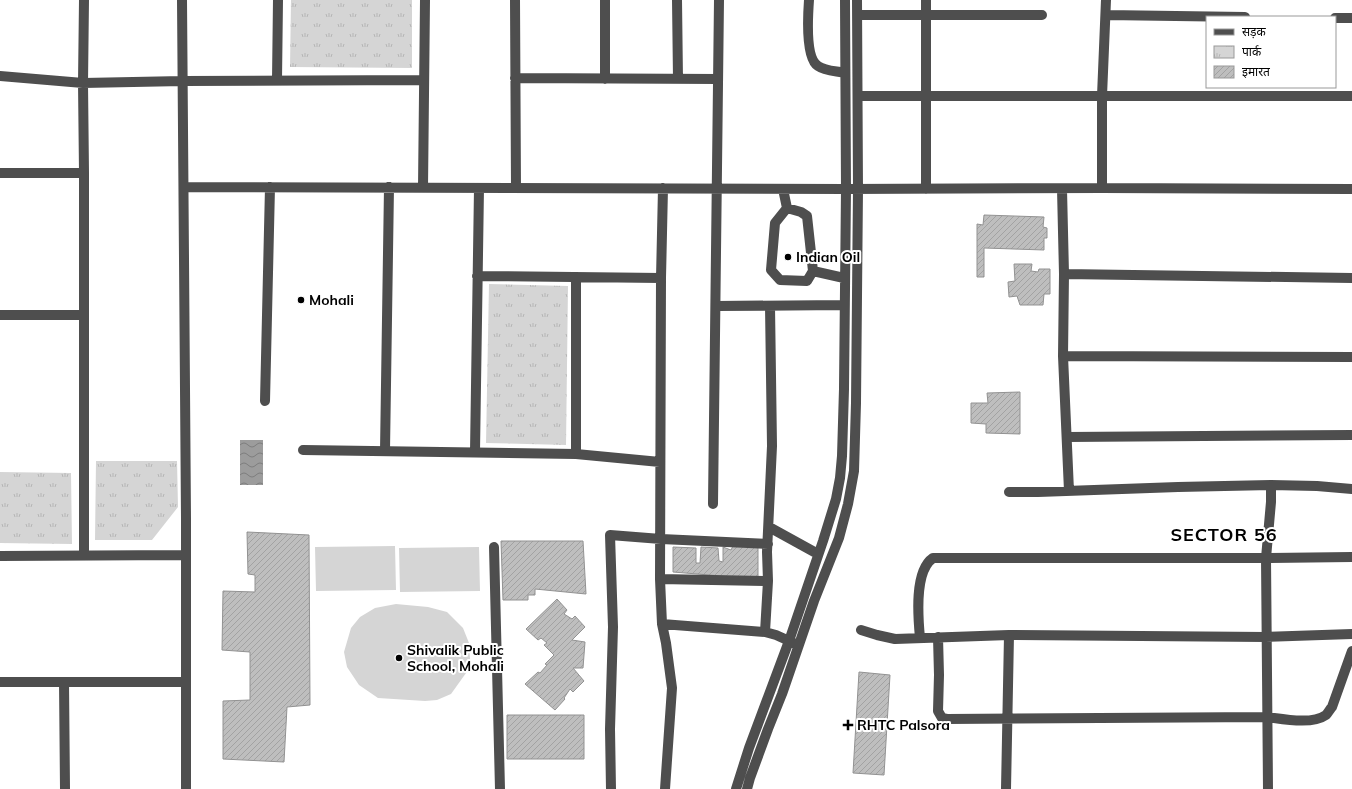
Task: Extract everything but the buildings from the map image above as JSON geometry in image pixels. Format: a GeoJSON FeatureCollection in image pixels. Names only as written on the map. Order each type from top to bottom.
{"type":"FeatureCollection","features":[{"type":"Feature","properties":{"kind":"street"},"geometry":{"type":"LineString","coordinates":[[84,0],[84,556]]}},
{"type":"Feature","properties":{"kind":"street"},"geometry":{"type":"LineString","coordinates":[[182,0],[186,510],[186,789]]}},
{"type":"Feature","properties":{"kind":"street"},"geometry":{"type":"LineString","coordinates":[[277,80],[278,0]]}},
{"type":"Feature","properties":{"kind":"street"},"geometry":{"type":"LineString","coordinates":[[423,188],[425,0]]}},
{"type":"Feature","properties":{"kind":"street"},"geometry":{"type":"LineString","coordinates":[[515,0],[516,188]]}},
{"type":"Feature","properties":{"kind":"street"},"geometry":{"type":"LineString","coordinates":[[605,0],[605,79]]}},
{"type":"Feature","properties":{"kind":"street"},"geometry":{"type":"LineString","coordinates":[[677,0],[678,79]]}},
{"type":"Feature","properties":{"kind":"street"},"geometry":{"type":"LineString","coordinates":[[713,504],[719,0]]}},
{"type":"Feature","properties":{"kind":"street"},"geometry":{"type":"LineString","coordinates":[[809,0],[807,29],[812,58],[815,64],[819,67],[845,73]]}},
{"type":"Feature","properties":{"kind":"street"},"geometry":{"type":"LineString","coordinates":[[736,789],[749,748],[789,641],[836,499],[842,456],[846,189],[845,0]]}},
{"type":"Feature","properties":{"kind":"street"},"geometry":{"type":"LineString","coordinates":[[747,789],[800,645],[814,602],[839,538],[848,504],[854,470],[858,189],[858,0]]}},
{"type":"Feature","properties":{"kind":"street"},"geometry":{"type":"LineString","coordinates":[[926,0],[926,189]]}},
{"type":"Feature","properties":{"kind":"street"},"geometry":{"type":"LineString","coordinates":[[1102,188],[1102,96],[1106,0]]}},
{"type":"Feature","properties":{"kind":"street"},"geometry":{"type":"LineString","coordinates":[[858,15],[1042,16]]}},
{"type":"Feature","properties":{"kind":"street"},"geometry":{"type":"LineString","coordinates":[[1106,15],[1206,16]]}},
{"type":"Feature","properties":{"kind":"street"},"geometry":{"type":"LineString","coordinates":[[1336,18],[1352,18]]}},
{"type":"Feature","properties":{"kind":"street"},"geometry":{"type":"LineString","coordinates":[[0,76],[83,83],[277,80],[424,80]]}},
{"type":"Feature","properties":{"kind":"street"},"geometry":{"type":"LineString","coordinates":[[515,78],[718,79]]}},
{"type":"Feature","properties":{"kind":"street"},"geometry":{"type":"LineString","coordinates":[[858,96],[1352,96]]}},
{"type":"Feature","properties":{"kind":"street"},"geometry":{"type":"LineString","coordinates":[[0,173],[84,173]]}},
{"type":"Feature","properties":{"kind":"street"},"geometry":{"type":"LineString","coordinates":[[184,187],[717,189],[1352,188]]}},
{"type":"Feature","properties":{"kind":"street"},"geometry":{"type":"LineString","coordinates":[[265,401],[270,187]]}},
{"type":"Feature","properties":{"kind":"street"},"geometry":{"type":"LineString","coordinates":[[385,451],[389,188]]}},
{"type":"Feature","properties":{"kind":"street"},"geometry":{"type":"LineString","coordinates":[[475,452],[479,188]]}},
{"type":"Feature","properties":{"kind":"street"},"geometry":{"type":"LineString","coordinates":[[663,188],[661,278],[660,578],[662,624],[672,688],[665,789]]}},
{"type":"Feature","properties":{"kind":"street"},"geometry":{"type":"LineString","coordinates":[[783,189],[787,208]]}},
{"type":"Feature","properties":{"kind":"street"},"geometry":{"type":"LineString","coordinates":[[1062,189],[1064,274],[1063,356],[1069,490]]}},
{"type":"Feature","properties":{"kind":"street"},"geometry":{"type":"LineString","coordinates":[[787,208],[801,212],[807,216],[813,271],[807,281],[780,280],[771,270],[775,223],[787,208]]}},
{"type":"Feature","properties":{"kind":"street"},"geometry":{"type":"LineString","coordinates":[[813,271],[844,278]]}},
{"type":"Feature","properties":{"kind":"street"},"geometry":{"type":"LineString","coordinates":[[1064,274],[1352,278]]}},
{"type":"Feature","properties":{"kind":"street"},"geometry":{"type":"LineString","coordinates":[[477,276],[661,278]]}},
{"type":"Feature","properties":{"kind":"street"},"geometry":{"type":"LineString","coordinates":[[576,277],[576,454]]}},
{"type":"Feature","properties":{"kind":"street"},"geometry":{"type":"LineString","coordinates":[[716,306],[844,305]]}},
{"type":"Feature","properties":{"kind":"street"},"geometry":{"type":"LineString","coordinates":[[765,632],[772,446],[770,306]]}},
{"type":"Feature","properties":{"kind":"street"},"geometry":{"type":"LineString","coordinates":[[0,315],[84,315]]}},
{"type":"Feature","properties":{"kind":"street"},"geometry":{"type":"LineString","coordinates":[[1063,356],[1352,357]]}},
{"type":"Feature","properties":{"kind":"street"},"geometry":{"type":"LineString","coordinates":[[1067,437],[1352,435]]}},
{"type":"Feature","properties":{"kind":"street"},"geometry":{"type":"LineString","coordinates":[[303,450],[576,454],[660,462]]}},
{"type":"Feature","properties":{"kind":"street"},"geometry":{"type":"LineString","coordinates":[[1268,789],[1266,558],[1271,485]]}},
{"type":"Feature","properties":{"kind":"street"},"geometry":{"type":"LineString","coordinates":[[1009,492],[1271,485],[1317,486],[1352,489]]}},
{"type":"Feature","properties":{"kind":"street"},"geometry":{"type":"LineString","coordinates":[[769,526],[818,554]]}},
{"type":"Feature","properties":{"kind":"street"},"geometry":{"type":"LineString","coordinates":[[611,789],[610,729],[613,627],[610,535],[768,544]]}},
{"type":"Feature","properties":{"kind":"street"},"geometry":{"type":"LineString","coordinates":[[494,547],[500,789]]}},
{"type":"Feature","properties":{"kind":"street"},"geometry":{"type":"LineString","coordinates":[[0,556],[185,555]]}},
{"type":"Feature","properties":{"kind":"street"},"geometry":{"type":"LineString","coordinates":[[920,638],[918,622],[921,578],[927,562],[933,558],[1352,557]]}},
{"type":"Feature","properties":{"kind":"street"},"geometry":{"type":"LineString","coordinates":[[660,578],[768,581]]}},
{"type":"Feature","properties":{"kind":"street"},"geometry":{"type":"LineString","coordinates":[[662,624],[765,632],[800,645]]}},
{"type":"Feature","properties":{"kind":"street"},"geometry":{"type":"LineString","coordinates":[[861,630],[876,635],[896,638],[1008,635],[1266,636],[1352,634]]}},
{"type":"Feature","properties":{"kind":"street"},"geometry":{"type":"LineString","coordinates":[[1006,789],[1008,635]]}},
{"type":"Feature","properties":{"kind":"street"},"geometry":{"type":"LineString","coordinates":[[938,637],[938,711],[942,718],[947,719],[1267,717],[1311,720],[1326,714],[1332,707],[1352,651]]}},
{"type":"Feature","properties":{"kind":"street"},"geometry":{"type":"LineString","coordinates":[[0,682],[186,682]]}},
{"type":"Feature","properties":{"kind":"street"},"geometry":{"type":"LineString","coordinates":[[64,682],[65,789]]}},
{"type":"Feature","properties":{"kind":"green space"},"geometry":{"type":"Polygon","coordinates":[[[291,0],[412,0],[412,68],[290,67],[291,0]]]}},
{"type":"Feature","properties":{"kind":"green space"},"geometry":{"type":"Polygon","coordinates":[[[489,284],[568,286],[566,445],[486,443],[489,284]]]}},
{"type":"Feature","properties":{"kind":"green space"},"geometry":{"type":"Polygon","coordinates":[[[96,461],[177,461],[178,507],[152,540],[95,540],[96,461]]]}},
{"type":"Feature","properties":{"kind":"green space"},"geometry":{"type":"Polygon","coordinates":[[[0,472],[71,473],[72,544],[0,543],[0,472]]]}},
{"type":"Feature","properties":{"kind":"green space"},"geometry":{"type":"Polygon","coordinates":[[[395,546],[396,590],[316,591],[315,547],[395,546]]]}},
{"type":"Feature","properties":{"kind":"green space"},"geometry":{"type":"Polygon","coordinates":[[[479,547],[480,591],[400,592],[399,548],[479,547]]]}},
{"type":"Feature","properties":{"kind":"green space"},"geometry":{"type":"Polygon","coordinates":[[[396,604],[428,607],[447,612],[463,628],[469,643],[470,659],[466,673],[451,694],[437,700],[425,701],[378,698],[359,685],[347,667],[344,652],[351,628],[360,617],[375,608],[396,604]]]}},
{"type":"Feature","properties":{"kind":"water"},"geometry":{"type":"Polygon","coordinates":[[[240,440],[263,440],[263,485],[240,485],[240,440]]]}},
{"type":"Feature","properties":{"kind":"place","name":"Indian Oil"},"geometry":{"type":"Point","coordinates":[788,257]}},
{"type":"Feature","properties":{"kind":"place","name":"Mohali"},"geometry":{"type":"Point","coordinates":[301,300]}},
{"type":"Feature","properties":{"kind":"place","name":"Shivalik Public School, Mohali"},"geometry":{"type":"Point","coordinates":[399,658]}},
{"type":"Feature","properties":{"kind":"place","name":"RHTC Palsora"},"geometry":{"type":"Point","coordinates":[848,725]}},
{"type":"Feature","properties":{"kind":"district","name":"SECTOR 56"},"geometry":{"type":"Point","coordinates":[1224,534]}}]}
